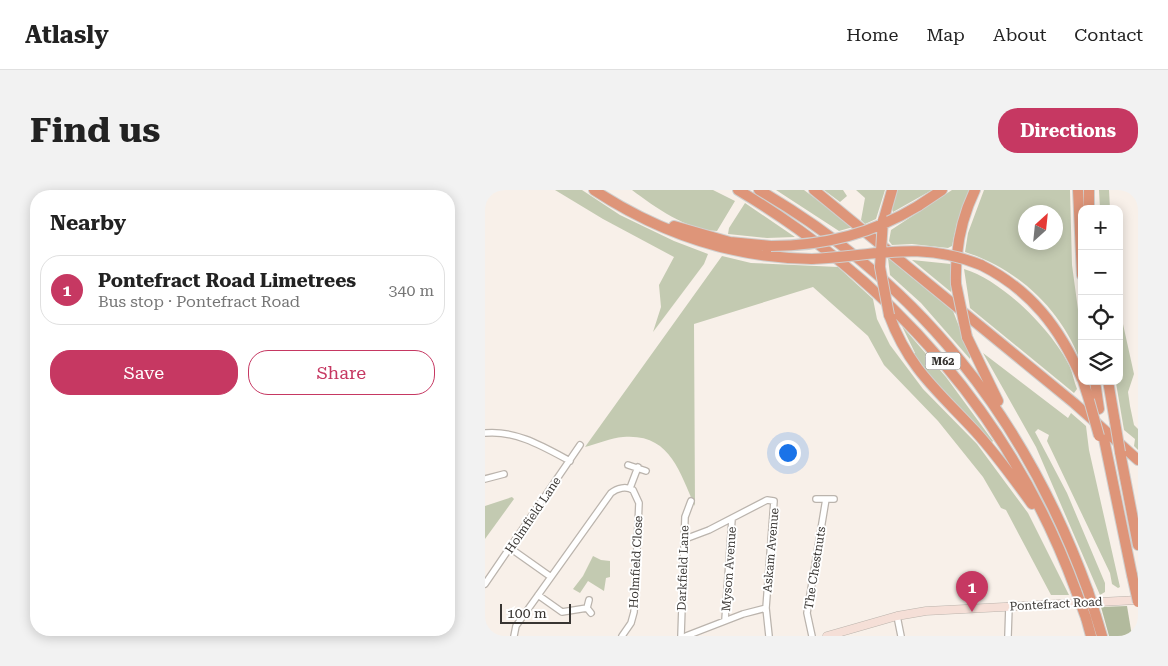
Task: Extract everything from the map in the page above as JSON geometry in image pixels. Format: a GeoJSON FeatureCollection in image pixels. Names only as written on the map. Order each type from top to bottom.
{"type":"FeatureCollection","features":[{"type":"Feature","properties":{"kind":"highway"},"geometry":{"type":"LineString","coordinates":[[595,190],[629,212],[668,231],[718,248],[785,258],[812,259],[917,250],[949,254],[981,265],[1012,283],[1039,306],[1060,334],[1078,372]]}},
{"type":"Feature","properties":{"kind":"highway"},"geometry":{"type":"LineString","coordinates":[[603,190],[656,220],[699,239],[742,252]]}},
{"type":"Feature","properties":{"kind":"highway","name":"M62"},"geometry":{"type":"LineString","coordinates":[[738,190],[810,237],[847,265],[896,310],[931,347],[976,403],[1004,443],[1030,488],[1057,542],[1091,636]]}},
{"type":"Feature","properties":{"kind":"highway","name":"M62"},"geometry":{"type":"LineString","coordinates":[[759,190],[814,225],[857,256],[916,309],[991,400],[1025,455],[1055,512],[1088,591],[1102,636]]}},
{"type":"Feature","properties":{"kind":"highway"},"geometry":{"type":"LineString","coordinates":[[814,190],[1074,403],[1138,460]]}},
{"type":"Feature","properties":{"kind":"highway"},"geometry":{"type":"LineString","coordinates":[[892,190],[884,218],[880,267],[889,315],[900,342],[915,367],[933,389],[988,446],[1032,503],[1057,542]]}},
{"type":"Feature","properties":{"kind":"highway"},"geometry":{"type":"LineString","coordinates":[[656,220],[717,239],[771,246],[809,244],[847,237],[884,224],[918,206],[942,190]]}},
{"type":"Feature","properties":{"kind":"highway"},"geometry":{"type":"LineString","coordinates":[[975,190],[963,220],[957,244],[956,284],[967,337],[1025,455]]}},
{"type":"Feature","properties":{"kind":"highway"},"geometry":{"type":"LineString","coordinates":[[1078,190],[1081,250]]}},
{"type":"Feature","properties":{"kind":"highway"},"geometry":{"type":"LineString","coordinates":[[1089,190],[1089,205]]}},
{"type":"Feature","properties":{"kind":"highway"},"geometry":{"type":"LineString","coordinates":[[1084,385],[1102,438],[1138,601]]}},
{"type":"Feature","properties":{"kind":"highway"},"geometry":{"type":"LineString","coordinates":[[1096,385],[1102,438]]}},
{"type":"Feature","properties":{"kind":"highway"},"geometry":{"type":"LineString","coordinates":[[1108,385],[1138,545]]}},
{"type":"Feature","properties":{"kind":"street"},"geometry":{"type":"LineString","coordinates":[[485,433],[497,432],[527,439],[570,461]]}},
{"type":"Feature","properties":{"kind":"street","name":"Holmfield Lane"},"geometry":{"type":"LineString","coordinates":[[485,584],[580,445]]}},
{"type":"Feature","properties":{"kind":"street"},"geometry":{"type":"LineString","coordinates":[[628,465],[638,467],[646,472]]}},
{"type":"Feature","properties":{"kind":"street"},"geometry":{"type":"LineString","coordinates":[[514,636],[516,626],[611,493],[629,488],[638,467]]}},
{"type":"Feature","properties":{"kind":"street"},"geometry":{"type":"LineString","coordinates":[[485,479],[504,474]]}},
{"type":"Feature","properties":{"kind":"street","name":"Holmfield Close"},"geometry":{"type":"LineString","coordinates":[[622,636],[631,623],[634,612],[639,503],[633,490],[629,488]]}},
{"type":"Feature","properties":{"kind":"street"},"geometry":{"type":"LineString","coordinates":[[815,499],[834,499]]}},
{"type":"Feature","properties":{"kind":"street","name":"The Chestnuts"},"geometry":{"type":"LineString","coordinates":[[812,636],[807,613],[826,499]]}},
{"type":"Feature","properties":{"kind":"street","name":"Askam Avenue"},"geometry":{"type":"LineString","coordinates":[[685,539],[732,519],[767,500],[774,501],[766,608],[769,636]]}},
{"type":"Feature","properties":{"kind":"street","name":"Darkfield Lane"},"geometry":{"type":"LineString","coordinates":[[681,636],[685,517],[691,501]]}},
{"type":"Feature","properties":{"kind":"street","name":"Myson Avenue"},"geometry":{"type":"LineString","coordinates":[[725,620],[732,519]]}},
{"type":"Feature","properties":{"kind":"street"},"geometry":{"type":"LineString","coordinates":[[510,548],[551,577]]}},
{"type":"Feature","properties":{"kind":"street"},"geometry":{"type":"LineString","coordinates":[[538,595],[562,612],[589,610],[589,600]]}},
{"type":"Feature","properties":{"kind":"street","name":"Pontefract Road"},"geometry":{"type":"LineString","coordinates":[[832,635],[897,616],[925,611],[1138,601]]}},
{"type":"Feature","properties":{"kind":"street"},"geometry":{"type":"LineString","coordinates":[[1008,636],[1009,606]]}},
{"type":"Feature","properties":{"kind":"street"},"geometry":{"type":"LineString","coordinates":[[686,636],[725,620],[766,608]]}},
{"type":"Feature","properties":{"kind":"street"},"geometry":{"type":"LineString","coordinates":[[897,616],[901,636]]}},
{"type":"Feature","properties":{"kind":"green space"},"geometry":{"type":"Polygon","coordinates":[[[555,190],[582,190],[620,215],[674,241],[708,254],[704,264],[653,332],[661,307],[659,285],[674,257],[603,219],[555,190]]]}},
{"type":"Feature","properties":{"kind":"green space"},"geometry":{"type":"Polygon","coordinates":[[[632,190],[713,190],[735,201],[717,231],[682,222],[632,190]]]}},
{"type":"Feature","properties":{"kind":"green space"},"geometry":{"type":"Polygon","coordinates":[[[776,190],[804,190],[853,227],[839,231],[776,190]]]}},
{"type":"Feature","properties":{"kind":"green space"},"geometry":{"type":"Polygon","coordinates":[[[824,190],[843,190],[847,196],[840,202],[824,190]]]}},
{"type":"Feature","properties":{"kind":"green space"},"geometry":{"type":"Polygon","coordinates":[[[856,190],[885,190],[876,219],[865,224],[861,220],[865,198],[856,190]]]}},
{"type":"Feature","properties":{"kind":"green space"},"geometry":{"type":"Polygon","coordinates":[[[897,190],[932,190],[893,212],[891,206],[897,190]]]}},
{"type":"Feature","properties":{"kind":"green space"},"geometry":{"type":"Polygon","coordinates":[[[952,190],[970,190],[957,223],[952,246],[948,248],[912,244],[892,245],[889,241],[891,230],[952,190]]]}},
{"type":"Feature","properties":{"kind":"green space"},"geometry":{"type":"Polygon","coordinates":[[[984,190],[1070,190],[1072,265],[1078,309],[1078,356],[1064,328],[1037,295],[1004,269],[965,252],[968,233],[984,190]]]}},
{"type":"Feature","properties":{"kind":"green space"},"geometry":{"type":"Polygon","coordinates":[[[1099,190],[1109,190],[1110,205],[1100,205],[1099,190]]]}},
{"type":"Feature","properties":{"kind":"green space"},"geometry":{"type":"Polygon","coordinates":[[[745,203],[795,237],[767,238],[728,234],[729,228],[745,203]]]}},
{"type":"Feature","properties":{"kind":"green space"},"geometry":{"type":"Polygon","coordinates":[[[722,256],[751,263],[838,267],[873,299],[877,319],[890,345],[923,389],[977,444],[1028,513],[1069,595],[1051,595],[1006,510],[1001,508],[983,477],[938,421],[884,365],[868,336],[813,287],[694,324],[695,506],[684,480],[671,457],[652,441],[639,437],[623,437],[585,447],[722,256]]]}},
{"type":"Feature","properties":{"kind":"green space"},"geometry":{"type":"Polygon","coordinates":[[[888,258],[953,311],[970,359],[921,303],[890,275],[888,258]]]}},
{"type":"Feature","properties":{"kind":"green space"},"geometry":{"type":"Polygon","coordinates":[[[912,260],[951,264],[951,292],[912,260]]]}},
{"type":"Feature","properties":{"kind":"green space"},"geometry":{"type":"Polygon","coordinates":[[[964,269],[979,275],[1010,295],[1039,323],[1052,338],[1070,367],[1077,389],[1074,393],[970,308],[964,269]]]}},
{"type":"Feature","properties":{"kind":"green space"},"geometry":{"type":"Polygon","coordinates":[[[1123,324],[1134,374],[1128,392],[1134,425],[1138,429],[1138,450],[1134,446],[1135,439],[1124,430],[1116,385],[1123,385],[1123,324]]]}},
{"type":"Feature","properties":{"kind":"green space"},"geometry":{"type":"Polygon","coordinates":[[[902,326],[946,377],[993,441],[991,443],[912,355],[915,353],[902,326]]]}},
{"type":"Feature","properties":{"kind":"green space"},"geometry":{"type":"Polygon","coordinates":[[[983,353],[1068,418],[1071,413],[1086,426],[1089,450],[1120,587],[1118,588],[1112,584],[1110,573],[1047,441],[1049,435],[1038,429],[1035,432],[1067,493],[1105,583],[1105,592],[1100,595],[1036,447],[983,353]]]}},
{"type":"Feature","properties":{"kind":"green space"},"geometry":{"type":"Polygon","coordinates":[[[512,497],[514,499],[485,539],[485,506],[512,497]]]}},
{"type":"Feature","properties":{"kind":"green space"},"geometry":{"type":"Polygon","coordinates":[[[593,556],[601,560],[610,561],[610,577],[606,578],[604,591],[588,581],[580,593],[573,589],[583,576],[593,556]]]}},
{"type":"Feature","properties":{"kind":"green space"},"geometry":{"type":"Polygon","coordinates":[[[1127,606],[1132,636],[1109,636],[1101,607],[1127,606]]]}},
{"type":"Feature","properties":{"kind":"place","name":"Pontefract Road Limetrees"},"geometry":{"type":"Point","coordinates":[972,612]}}]}
